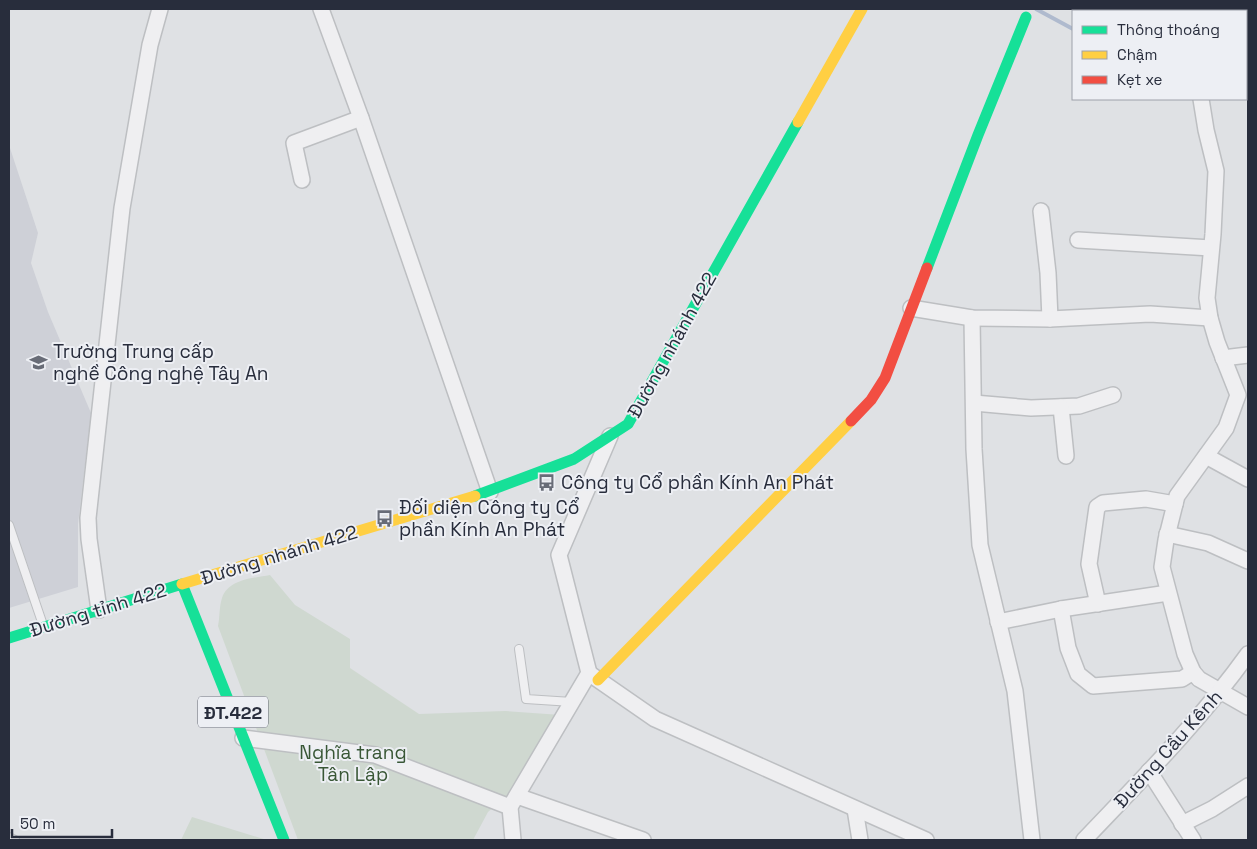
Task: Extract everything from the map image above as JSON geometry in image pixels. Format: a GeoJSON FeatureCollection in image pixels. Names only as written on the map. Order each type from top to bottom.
{"type":"FeatureCollection","features":[{"type":"Feature","properties":{"kind":"street"},"geometry":{"type":"LineString","coordinates":[[99,610],[89,540],[88,518],[122,208],[150,44],[160,9]]}},
{"type":"Feature","properties":{"kind":"street"},"geometry":{"type":"LineString","coordinates":[[321,9],[361,118],[490,492]]}},
{"type":"Feature","properties":{"kind":"street","name":"Đường nhánh 422"},"geometry":{"type":"LineString","coordinates":[[182,584],[490,492],[574,459],[628,424],[862,9]]}},
{"type":"Feature","properties":{"kind":"street"},"geometry":{"type":"LineString","coordinates":[[513,840],[514,802],[572,702],[594,677],[871,400],[885,378],[978,135],[1026,17]]}},
{"type":"Feature","properties":{"kind":"street"},"geometry":{"type":"LineString","coordinates":[[1201,100],[1216,171],[1207,298],[1210,318],[1238,395],[1226,428],[1177,496],[1162,567],[1185,654],[1193,672],[1199,679],[1248,707]]}},
{"type":"Feature","properties":{"kind":"street"},"geometry":{"type":"LineString","coordinates":[[302,180],[294,143],[361,118]]}},
{"type":"Feature","properties":{"kind":"street"},"geometry":{"type":"LineString","coordinates":[[1041,212],[1048,273],[1050,319]]}},
{"type":"Feature","properties":{"kind":"street"},"geometry":{"type":"LineString","coordinates":[[1078,240],[1212,248]]}},
{"type":"Feature","properties":{"kind":"street"},"geometry":{"type":"LineString","coordinates":[[911,308],[972,318],[1050,319],[1150,314],[1210,318]]}},
{"type":"Feature","properties":{"kind":"street"},"geometry":{"type":"LineString","coordinates":[[972,318],[980,544],[1015,691],[1032,840]]}},
{"type":"Feature","properties":{"kind":"street"},"geometry":{"type":"LineString","coordinates":[[1223,358],[1248,356]]}},
{"type":"Feature","properties":{"kind":"street"},"geometry":{"type":"LineString","coordinates":[[974,403],[1031,408],[1079,406],[1113,395]]}},
{"type":"Feature","properties":{"kind":"street"},"geometry":{"type":"LineString","coordinates":[[1061,407],[1066,456]]}},
{"type":"Feature","properties":{"kind":"street"},"geometry":{"type":"LineString","coordinates":[[610,436],[559,556],[594,677],[655,719],[926,840]]}},
{"type":"Feature","properties":{"kind":"street"},"geometry":{"type":"LineString","coordinates":[[1206,456],[1248,479]]}},
{"type":"Feature","properties":{"kind":"street"},"geometry":{"type":"LineString","coordinates":[[1098,604],[1089,564],[1096,507],[1103,503],[1146,499],[1175,504]]}},
{"type":"Feature","properties":{"kind":"street"},"geometry":{"type":"LineString","coordinates":[[1168,534],[1208,543],[1248,561]]}},
{"type":"Feature","properties":{"kind":"street","name":"Đường tỉnh 422"},"geometry":{"type":"LineString","coordinates":[[9,638],[182,584],[284,840]]}},
{"type":"Feature","properties":{"kind":"street"},"geometry":{"type":"LineString","coordinates":[[998,622],[1061,609],[1168,593]]}},
{"type":"Feature","properties":{"kind":"street"},"geometry":{"type":"LineString","coordinates":[[1061,609],[1068,648],[1078,674],[1093,686],[1182,679],[1193,672]]}},
{"type":"Feature","properties":{"kind":"street","name":"Đường Cầu Kênh"},"geometry":{"type":"LineString","coordinates":[[1084,840],[1222,691],[1248,654]]}},
{"type":"Feature","properties":{"kind":"street"},"geometry":{"type":"LineString","coordinates":[[243,738],[375,755],[514,802],[643,840]]}},
{"type":"Feature","properties":{"kind":"street"},"geometry":{"type":"LineString","coordinates":[[1149,771],[1193,840]]}},
{"type":"Feature","properties":{"kind":"street"},"geometry":{"type":"LineString","coordinates":[[1182,824],[1212,809],[1248,786]]}},
{"type":"Feature","properties":{"kind":"street"},"geometry":{"type":"LineString","coordinates":[[855,808],[860,840]]}},
{"type":"Feature","properties":{"kind":"lane"},"geometry":{"type":"LineString","coordinates":[[9,525],[44,627]]}},
{"type":"Feature","properties":{"kind":"lane"},"geometry":{"type":"LineString","coordinates":[[519,649],[526,699],[572,702]]}},
{"type":"Feature","properties":{"kind":"lane"},"geometry":{"type":"LineString","coordinates":[[9,838],[15,840]]}},
{"type":"Feature","properties":{"kind":"shaded area","name":"Trường Trung cấp nghề Công nghệ Tây An"},"geometry":{"type":"Polygon","coordinates":[[[9,145],[38,233],[31,263],[48,312],[91,413],[78,524],[78,587],[9,608],[9,145]]]}},
{"type":"Feature","properties":{"kind":"green space","name":"Nghĩa trang Tân Lập"},"geometry":{"type":"Polygon","coordinates":[[[270,575],[295,605],[350,639],[350,668],[419,714],[505,711],[561,715],[519,785],[488,812],[473,840],[298,840],[218,626],[222,598],[230,587],[242,580],[270,575]]]}},
{"type":"Feature","properties":{"kind":"green space"},"geometry":{"type":"Polygon","coordinates":[[[192,817],[267,840],[181,840],[192,817]]]}},
{"type":"Feature","properties":{"kind":"waterway"},"geometry":{"type":"LineString","coordinates":[[1036,9],[1072,28]]}},
{"type":"Feature","properties":{"kind":"traffic: fast"},"geometry":{"type":"LineString","coordinates":[[927,268],[1026,17]]}},
{"type":"Feature","properties":{"kind":"traffic: fast"},"geometry":{"type":"LineString","coordinates":[[475,496],[574,459],[628,424],[798,122]]}},
{"type":"Feature","properties":{"kind":"traffic: fast"},"geometry":{"type":"LineString","coordinates":[[9,638],[182,584],[284,840]]}},
{"type":"Feature","properties":{"kind":"traffic: slow"},"geometry":{"type":"LineString","coordinates":[[798,122],[862,9]]}},
{"type":"Feature","properties":{"kind":"traffic: slow"},"geometry":{"type":"LineString","coordinates":[[598,680],[851,421]]}},
{"type":"Feature","properties":{"kind":"traffic: slow"},"geometry":{"type":"LineString","coordinates":[[182,584],[475,496]]}},
{"type":"Feature","properties":{"kind":"traffic: jam"},"geometry":{"type":"LineString","coordinates":[[851,421],[871,400],[885,378],[927,268]]}},
{"type":"Feature","properties":{"kind":"place","name":"Trường Trung cấp nghề Công nghệ Tây An"},"geometry":{"type":"Point","coordinates":[39,362]}},
{"type":"Feature","properties":{"kind":"place","name":"Công ty Cổ phần Kính An Phát"},"geometry":{"type":"Point","coordinates":[547,482]}},
{"type":"Feature","properties":{"kind":"place","name":"Đối diện Công ty Cổ phần Kính An Phát"},"geometry":{"type":"Point","coordinates":[385,518]}}]}
